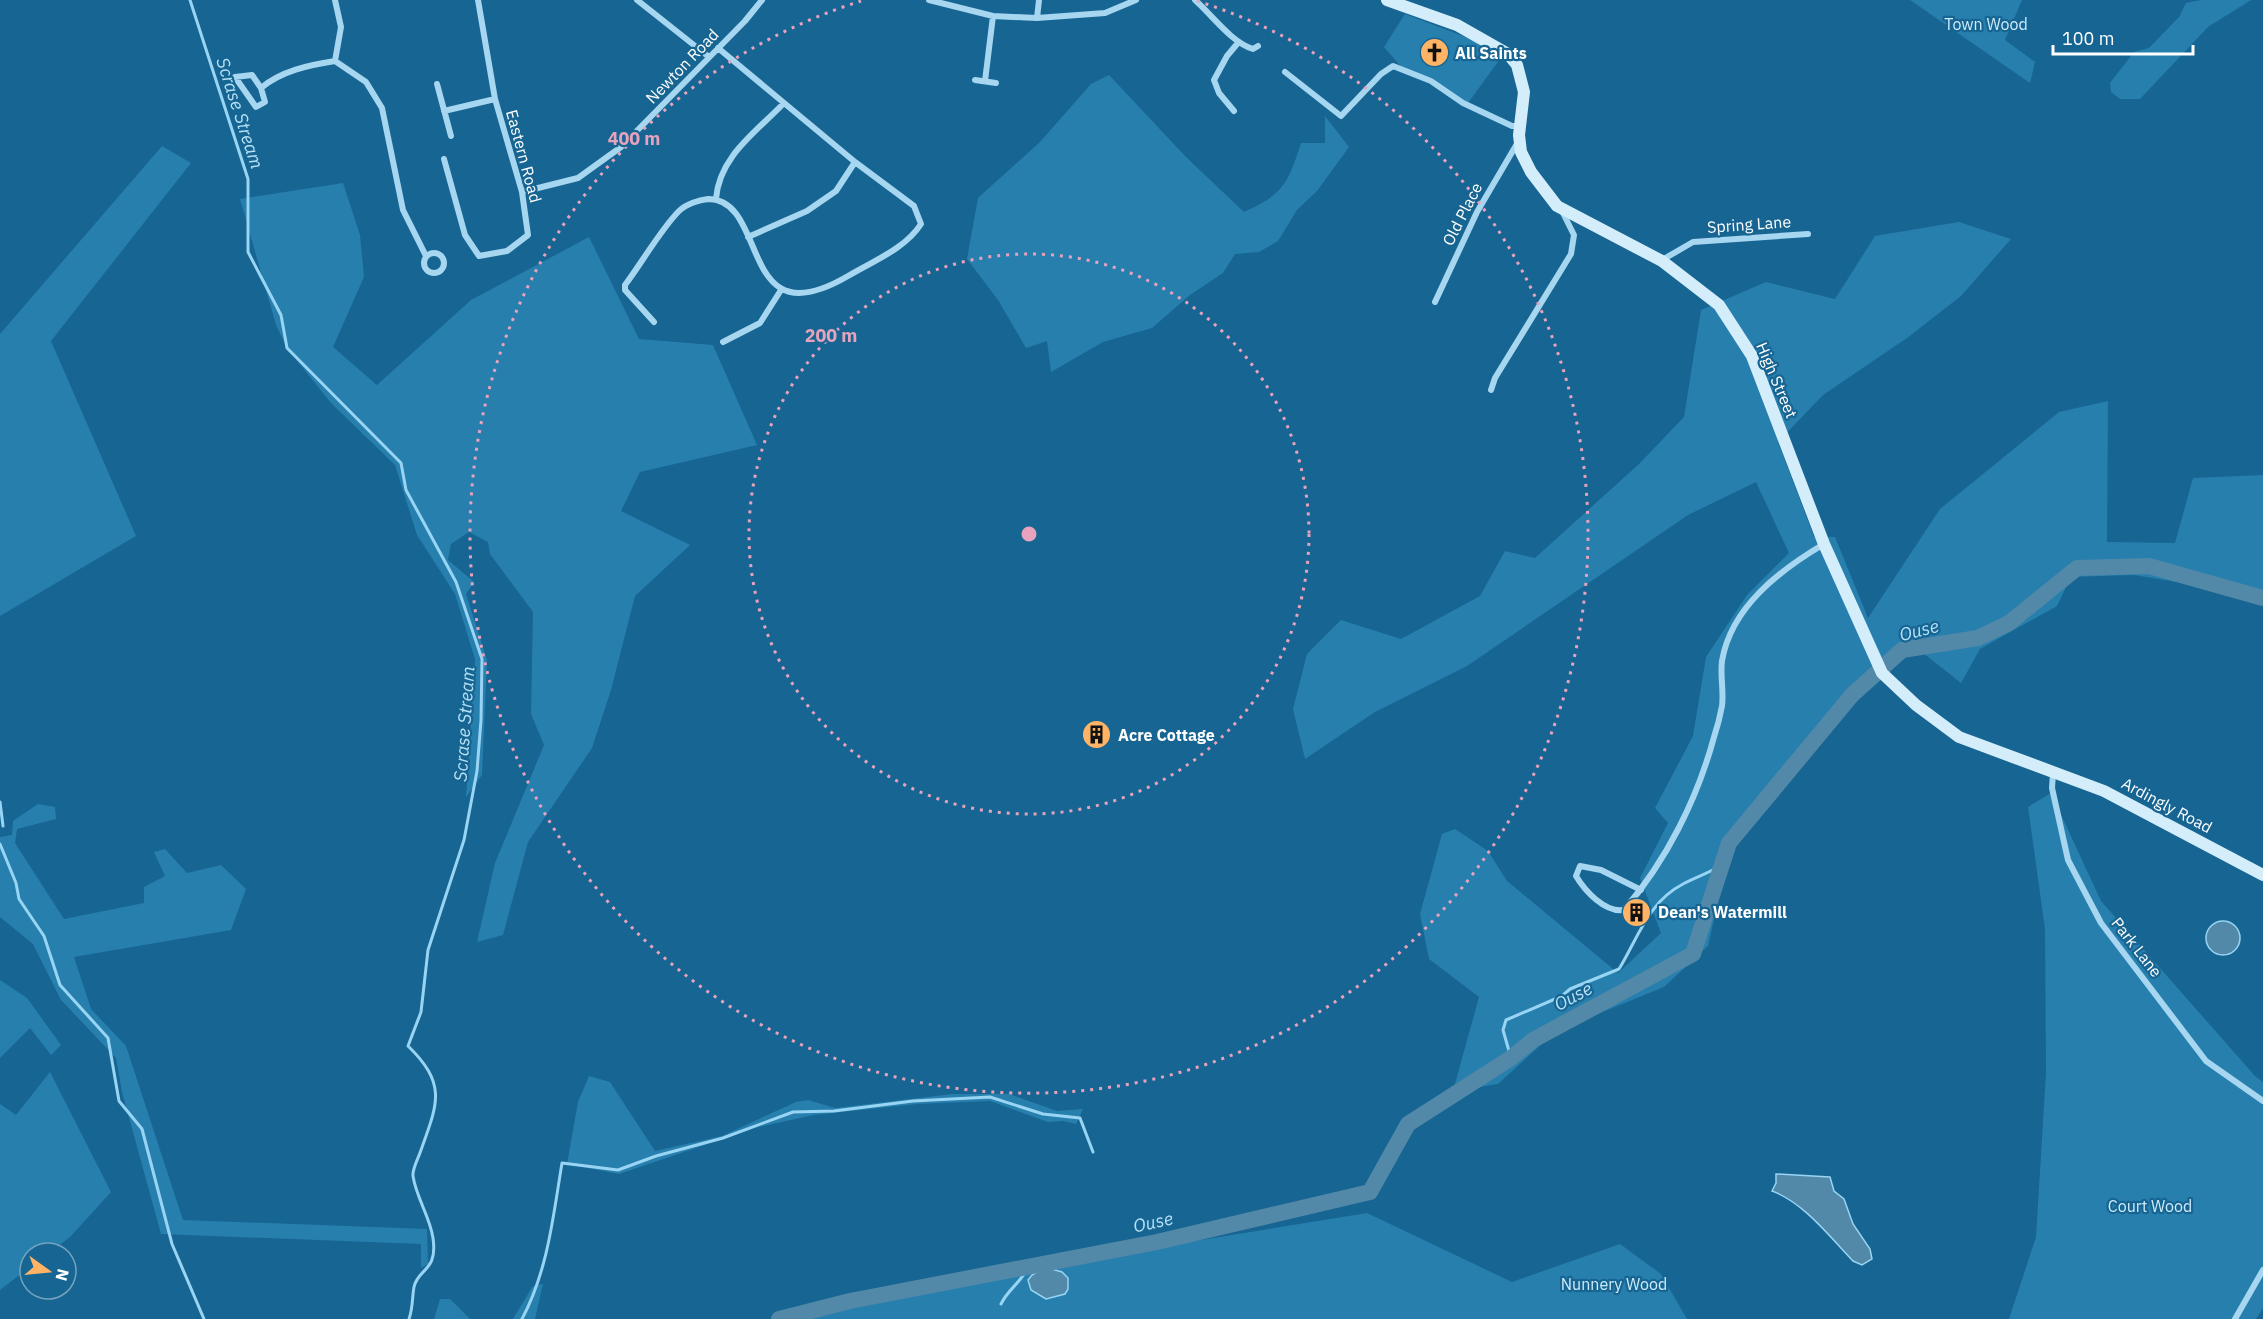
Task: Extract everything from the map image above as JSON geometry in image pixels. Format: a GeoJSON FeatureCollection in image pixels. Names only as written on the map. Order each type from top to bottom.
{"type":"FeatureCollection","features":[{"type":"Feature","properties":{"kind":"main road"},"geometry":{"type":"LineString","coordinates":[[1387,0],[1457,25],[1508,54],[1517,65],[1524,92],[1518,141]]}},
{"type":"Feature","properties":{"kind":"main road","name":"High Street"},"geometry":{"type":"LineString","coordinates":[[1518,141],[1531,172],[1557,206],[1662,261],[1719,305],[1752,356],[1824,544],[1880,670],[1916,705],[1959,737],[2053,772]]}},
{"type":"Feature","properties":{"kind":"main road","name":"Ardingly Road"},"geometry":{"type":"LineString","coordinates":[[2053,772],[2104,791],[2263,875]]}},
{"type":"Feature","properties":{"kind":"street"},"geometry":{"type":"LineString","coordinates":[[335,0],[341,27],[335,61]]}},
{"type":"Feature","properties":{"kind":"street","name":"Eastern Road"},"geometry":{"type":"LineString","coordinates":[[444,159],[465,235],[479,256],[507,251],[528,236],[522,192],[495,99],[477,0]]}},
{"type":"Feature","properties":{"kind":"street"},"geometry":{"type":"LineString","coordinates":[[637,0],[709,57]]}},
{"type":"Feature","properties":{"kind":"street","name":"Newton Road"},"geometry":{"type":"LineString","coordinates":[[522,192],[578,178],[613,153],[718,48],[762,0]]}},
{"type":"Feature","properties":{"kind":"street"},"geometry":{"type":"LineString","coordinates":[[929,0],[993,16],[1036,18],[1105,13],[1136,0]]}},
{"type":"Feature","properties":{"kind":"street"},"geometry":{"type":"LineString","coordinates":[[1036,18],[1040,10],[1039,0]]}},
{"type":"Feature","properties":{"kind":"street"},"geometry":{"type":"LineString","coordinates":[[1195,0],[1224,26],[1237,44],[1253,49],[1258,46]]}},
{"type":"Feature","properties":{"kind":"street"},"geometry":{"type":"LineString","coordinates":[[1040,10],[1048,17]]}},
{"type":"Feature","properties":{"kind":"street"},"geometry":{"type":"LineString","coordinates":[[985,81],[993,16]]}},
{"type":"Feature","properties":{"kind":"street"},"geometry":{"type":"LineString","coordinates":[[1234,111],[1219,93],[1214,80],[1227,56],[1237,44]]}},
{"type":"Feature","properties":{"kind":"street"},"geometry":{"type":"LineString","coordinates":[[654,322],[625,291],[626,285],[680,210],[700,200],[716,199],[727,205],[748,237],[762,265],[781,290],[794,294],[810,293],[832,286],[912,239],[921,224],[914,206],[783,104],[718,48]]}},
{"type":"Feature","properties":{"kind":"street"},"geometry":{"type":"LineString","coordinates":[[261,88],[270,80],[308,65],[335,61],[366,82],[382,108],[403,210],[426,256]]}},
{"type":"Feature","properties":{"kind":"street"},"geometry":{"type":"LineString","coordinates":[[1285,72],[1341,116],[1381,74],[1393,66],[1431,81],[1463,103],[1512,126],[1520,126]]}},
{"type":"Feature","properties":{"kind":"street"},"geometry":{"type":"LineString","coordinates":[[252,75],[261,88],[265,102],[256,107],[236,77],[252,75]]}},
{"type":"Feature","properties":{"kind":"street"},"geometry":{"type":"LineString","coordinates":[[975,80],[996,83]]}},
{"type":"Feature","properties":{"kind":"street"},"geometry":{"type":"LineString","coordinates":[[437,84],[451,136]]}},
{"type":"Feature","properties":{"kind":"street"},"geometry":{"type":"LineString","coordinates":[[444,111],[495,99]]}},
{"type":"Feature","properties":{"kind":"street"},"geometry":{"type":"LineString","coordinates":[[716,199],[717,181],[725,164],[783,104]]}},
{"type":"Feature","properties":{"kind":"street","name":"Old Place"},"geometry":{"type":"LineString","coordinates":[[1435,302],[1477,212],[1518,141]]}},
{"type":"Feature","properties":{"kind":"street"},"geometry":{"type":"LineString","coordinates":[[748,237],[807,211],[836,190],[855,162]]}},
{"type":"Feature","properties":{"kind":"street"},"geometry":{"type":"LineString","coordinates":[[1491,390],[1495,378],[1572,254],[1574,235],[1568,219],[1557,206]]}},
{"type":"Feature","properties":{"kind":"street","name":"Spring Lane"},"geometry":{"type":"LineString","coordinates":[[1662,261],[1693,242],[1808,234]]}},
{"type":"Feature","properties":{"kind":"street"},"geometry":{"type":"LineString","coordinates":[[723,342],[760,323],[781,290]]}},
{"type":"Feature","properties":{"kind":"street"},"geometry":{"type":"LineString","coordinates":[[1641,890],[1590,867],[1580,866],[1576,876],[1600,903],[1616,911],[1624,910],[1641,890],[1654,873],[1696,788],[1714,738],[1722,706],[1722,661],[1731,631],[1757,594],[1791,563],[1824,544]]}},
{"type":"Feature","properties":{"kind":"street","name":"Park Lane"},"geometry":{"type":"LineString","coordinates":[[2053,772],[2052,788],[2068,860],[2101,923],[2206,1061],[2263,1101]]}},
{"type":"Feature","properties":{"kind":"street"},"geometry":{"type":"LineString","coordinates":[[2235,1319],[2263,1270]]}},
{"type":"Feature","properties":{"kind":"green space","name":"Town Wood"},"geometry":{"type":"Polygon","coordinates":[[[1910,0],[2022,0],[2005,40],[2035,62],[2030,83],[1910,0]]]}},
{"type":"Feature","properties":{"kind":"green space"},"geometry":{"type":"Polygon","coordinates":[[[2201,0],[2251,0],[2208,27],[2140,99],[2120,99],[2111,92],[2110,83],[2134,52],[2149,48],[2179,17],[2186,3],[2201,0]]]}},
{"type":"Feature","properties":{"kind":"green space"},"geometry":{"type":"Polygon","coordinates":[[[1405,14],[1471,39],[1500,59],[1468,103],[1433,78],[1403,69],[1384,47],[1405,14]]]}},
{"type":"Feature","properties":{"kind":"green space"},"geometry":{"type":"Polygon","coordinates":[[[1109,75],[1186,157],[1244,212],[1268,199],[1283,186],[1301,143],[1325,143],[1325,116],[1349,147],[1317,191],[1297,210],[1278,241],[1259,252],[1235,254],[1223,273],[1190,295],[1152,328],[1103,342],[1051,372],[1047,341],[1026,348],[998,300],[967,259],[978,198],[1040,142],[1091,84],[1109,75]]]}},
{"type":"Feature","properties":{"kind":"green space"},"geometry":{"type":"Polygon","coordinates":[[[162,146],[191,163],[51,341],[136,536],[0,616],[0,334],[162,146]]]}},
{"type":"Feature","properties":{"kind":"green space"},"geometry":{"type":"Polygon","coordinates":[[[343,183],[360,235],[364,277],[333,347],[377,385],[471,300],[589,237],[639,339],[713,345],[757,445],[640,472],[621,511],[690,545],[635,596],[611,690],[592,748],[528,842],[503,935],[477,942],[495,863],[544,745],[531,714],[533,612],[490,554],[488,542],[469,532],[451,544],[448,560],[474,582],[466,594],[487,660],[482,775],[466,797],[475,659],[455,594],[417,535],[395,465],[331,403],[287,348],[276,325],[240,199],[343,183]]]}},
{"type":"Feature","properties":{"kind":"green space"},"geometry":{"type":"Polygon","coordinates":[[[1959,222],[2011,239],[1961,296],[1907,338],[1823,395],[1778,442],[1814,537],[1835,537],[1868,618],[1940,509],[2059,412],[2108,401],[2107,542],[2175,543],[2193,478],[2263,475],[2263,596],[2134,575],[2071,577],[2057,606],[1980,649],[1961,683],[1918,649],[1873,681],[1728,856],[1708,946],[1664,987],[1556,1031],[1498,1084],[1453,1091],[1479,997],[1429,959],[1420,914],[1442,834],[1455,829],[1488,851],[1507,881],[1618,973],[1661,933],[1640,878],[1668,823],[1655,808],[1693,736],[1706,657],[1747,595],[1789,553],[1756,482],[1688,515],[1467,666],[1375,712],[1305,759],[1293,709],[1307,654],[1341,620],[1401,639],[1480,596],[1505,551],[1535,558],[1639,464],[1684,417],[1701,310],[1766,282],[1835,299],[1875,236],[1959,222]]]}},
{"type":"Feature","properties":{"kind":"green space","name":"Court Wood"},"geometry":{"type":"Polygon","coordinates":[[[2051,793],[2101,901],[2255,1076],[2263,1082],[2263,1308],[2256,1319],[2009,1319],[2036,1237],[2046,1073],[2045,929],[2028,807],[2051,793]]]}},
{"type":"Feature","properties":{"kind":"green space"},"geometry":{"type":"Polygon","coordinates":[[[38,804],[55,807],[56,819],[17,829],[15,843],[64,919],[144,903],[144,887],[165,876],[154,852],[165,849],[187,873],[221,865],[246,889],[231,930],[74,957],[91,1009],[126,1046],[183,1220],[427,1229],[428,1264],[421,1268],[421,1244],[161,1234],[122,1092],[116,1058],[61,1000],[33,944],[0,917],[0,837],[12,835],[13,821],[38,804]]]}},
{"type":"Feature","properties":{"kind":"green space"},"geometry":{"type":"Polygon","coordinates":[[[0,980],[27,998],[61,1045],[51,1055],[30,1028],[0,1058],[0,980]]]}},
{"type":"Feature","properties":{"kind":"green space"},"geometry":{"type":"Polygon","coordinates":[[[50,1072],[111,1192],[65,1241],[18,1241],[18,1276],[0,1290],[0,1104],[16,1115],[50,1072]]]}},
{"type":"Feature","properties":{"kind":"green space"},"geometry":{"type":"Polygon","coordinates":[[[589,1076],[610,1082],[655,1151],[722,1136],[796,1102],[808,1100],[835,1108],[952,1094],[1009,1094],[1057,1111],[1083,1109],[1076,1124],[1063,1121],[1048,1122],[990,1101],[917,1104],[814,1115],[758,1127],[619,1174],[567,1164],[578,1102],[589,1076]]]}},
{"type":"Feature","properties":{"kind":"green space","name":"Nunnery Wood"},"geometry":{"type":"Polygon","coordinates":[[[1367,1213],[1512,1282],[1620,1244],[1661,1274],[1687,1319],[796,1319],[985,1275],[1367,1213]]]}},
{"type":"Feature","properties":{"kind":"green space"},"geometry":{"type":"Polygon","coordinates":[[[543,1284],[535,1319],[513,1319],[533,1286],[543,1284]]]}},
{"type":"Feature","properties":{"kind":"green space"},"geometry":{"type":"Polygon","coordinates":[[[440,1299],[450,1299],[470,1319],[434,1319],[440,1299]]]}},
{"type":"Feature","properties":{"kind":"shaded area"},"geometry":{"type":"Polygon","coordinates":[[[2223,921],[2235,926],[2240,938],[2235,950],[2223,955],[2211,950],[2206,938],[2211,926],[2223,921]]]}},
{"type":"Feature","properties":{"kind":"shaded area"},"geometry":{"type":"Polygon","coordinates":[[[1776,1174],[1830,1177],[1834,1191],[1844,1199],[1853,1224],[1870,1249],[1872,1259],[1862,1265],[1853,1261],[1805,1212],[1772,1191],[1776,1183],[1776,1174]]]}},
{"type":"Feature","properties":{"kind":"shaded area"},"geometry":{"type":"Polygon","coordinates":[[[1045,1267],[1062,1272],[1068,1278],[1068,1289],[1065,1294],[1046,1299],[1031,1290],[1028,1280],[1045,1267]]]}},
{"type":"Feature","properties":{"kind":"waterway","name":"Scrase Stream"},"geometry":{"type":"LineString","coordinates":[[190,0],[248,179],[248,252],[281,315],[287,348],[401,463],[406,490],[456,582],[482,659],[477,771],[464,840],[428,950],[421,1012],[408,1046],[429,1072],[436,1095],[432,1119],[413,1173],[417,1192],[429,1222],[434,1249],[430,1263],[416,1281],[409,1319]]}},
{"type":"Feature","properties":{"kind":"waterway","name":"Ouse"},"geometry":{"type":"LineString","coordinates":[[779,1319],[850,1301],[1157,1242],[1370,1192],[1408,1124],[1511,1058],[1533,1040],[1693,954],[1729,843],[1852,695],[1902,650],[1978,638],[2009,623],[2077,568],[2149,566],[2263,598]]}},
{"type":"Feature","properties":{"kind":"waterway"},"geometry":{"type":"LineString","coordinates":[[0,802],[3,826]]}},
{"type":"Feature","properties":{"kind":"waterway"},"geometry":{"type":"LineString","coordinates":[[0,844],[16,883],[19,899],[44,936],[60,985],[108,1038],[119,1101],[142,1129],[172,1244],[204,1319]]}},
{"type":"Feature","properties":{"kind":"waterway"},"geometry":{"type":"LineString","coordinates":[[1511,1058],[1503,1030],[1506,1020],[1562,996],[1570,989],[1619,969],[1645,922],[1661,901],[1683,884],[1722,865]]}},
{"type":"Feature","properties":{"kind":"waterway"},"geometry":{"type":"LineString","coordinates":[[522,1319],[544,1262],[562,1163],[618,1170],[656,1156],[723,1138],[793,1112],[834,1111],[913,1101],[990,1097],[1043,1114],[1080,1118],[1093,1152]]}},
{"type":"Feature","properties":{"kind":"waterway"},"geometry":{"type":"LineString","coordinates":[[1001,1304],[1028,1267]]}},
{"type":"Feature","properties":{"kind":"place","name":"All Saints"},"geometry":{"type":"Point","coordinates":[1434,53]}},
{"type":"Feature","properties":{"kind":"place","name":"Acre Cottage"},"geometry":{"type":"Point","coordinates":[1097,735]}},
{"type":"Feature","properties":{"kind":"place","name":"Dean's Watermill"},"geometry":{"type":"Point","coordinates":[1637,912]}}]}
